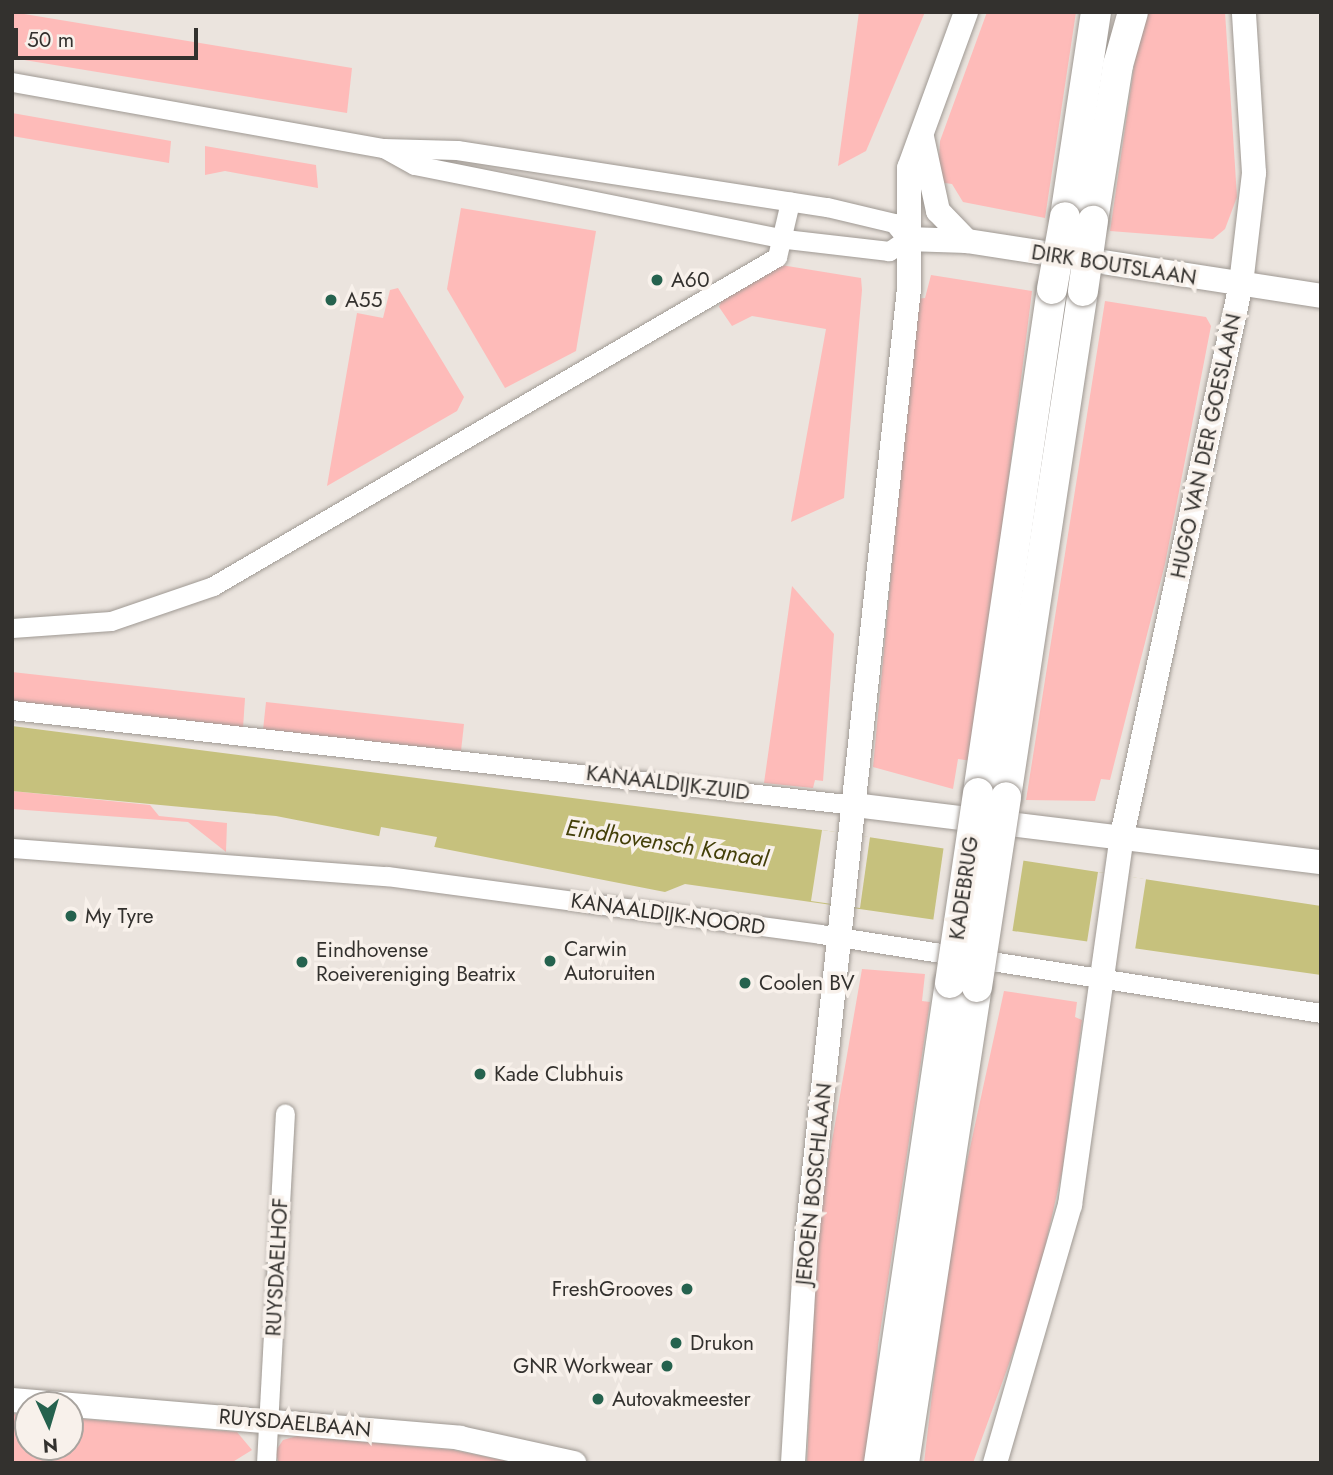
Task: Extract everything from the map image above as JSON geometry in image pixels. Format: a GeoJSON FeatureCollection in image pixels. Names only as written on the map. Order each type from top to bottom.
{"type":"FeatureCollection","features":[{"type":"Feature","properties":{"kind":"main road"},"geometry":{"type":"LineString","coordinates":[[992,795],[1083,291],[1079,219],[1096,12]]}},
{"type":"Feature","properties":{"kind":"main road"},"geometry":{"type":"LineString","coordinates":[[992,795],[1052,289],[1079,219],[1133,12]]}},
{"type":"Feature","properties":{"kind":"main road","name":"KADEBRUG"},"geometry":{"type":"LineString","coordinates":[[963,985],[992,795]]}},
{"type":"Feature","properties":{"kind":"main road"},"geometry":{"type":"LineString","coordinates":[[879,1463],[963,985]]}},
{"type":"Feature","properties":{"kind":"main road"},"geometry":{"type":"LineString","coordinates":[[904,1463],[963,985]]}},
{"type":"Feature","properties":{"kind":"street"},"geometry":{"type":"LineString","coordinates":[[855,804],[909,289],[909,168],[966,12]]}},
{"type":"Feature","properties":{"kind":"street","name":"HUGO VAN DER GOESLAAN"},"geometry":{"type":"LineString","coordinates":[[1100,976],[1121,840],[1241,284],[1254,173],[1244,12]]}},
{"type":"Feature","properties":{"kind":"street"},"geometry":{"type":"LineString","coordinates":[[12,82],[383,148],[457,150],[718,193],[868,214],[894,223],[907,239]]}},
{"type":"Feature","properties":{"kind":"street"},"geometry":{"type":"LineString","coordinates":[[922,136],[938,211],[967,242]]}},
{"type":"Feature","properties":{"kind":"street"},"geometry":{"type":"LineString","coordinates":[[383,148],[414,165],[785,239],[889,251],[907,239]]}},
{"type":"Feature","properties":{"kind":"street"},"geometry":{"type":"LineString","coordinates":[[12,628],[111,621],[213,586],[777,257],[785,239],[790,202]]}},
{"type":"Feature","properties":{"kind":"street","name":"DIRK BOUTSLAAN"},"geometry":{"type":"LineString","coordinates":[[907,239],[967,242],[1321,296]]}},
{"type":"Feature","properties":{"kind":"street","name":"KANAALDIJK-ZUID"},"geometry":{"type":"LineString","coordinates":[[12,710],[855,804],[1121,840],[1321,862]]}},
{"type":"Feature","properties":{"kind":"street","name":"JEROEN BOSCHLAAN"},"geometry":{"type":"LineString","coordinates":[[793,1463],[806,1246],[855,804]]}},
{"type":"Feature","properties":{"kind":"street","name":"KANAALDIJK-NOORD"},"geometry":{"type":"LineString","coordinates":[[12,848],[387,876],[840,937],[1321,1013]]}},
{"type":"Feature","properties":{"kind":"street"},"geometry":{"type":"LineString","coordinates":[[995,1463],[1070,1205],[1100,976]]}},
{"type":"Feature","properties":{"kind":"street","name":"RUYSDAELHOF"},"geometry":{"type":"LineString","coordinates":[[266,1463],[285,1114]]}},
{"type":"Feature","properties":{"kind":"street","name":"RUYSDAELBAAN"},"geometry":{"type":"LineString","coordinates":[[12,1400],[270,1420],[574,1463]]}},
{"type":"Feature","properties":{"kind":"shaded area"},"geometry":{"type":"Polygon","coordinates":[[[12,12],[352,68],[347,113],[12,58],[12,12]]]}},
{"type":"Feature","properties":{"kind":"shaded area"},"geometry":{"type":"Polygon","coordinates":[[[859,12],[925,12],[866,151],[838,166],[859,12]]]}},
{"type":"Feature","properties":{"kind":"shaded area"},"geometry":{"type":"Polygon","coordinates":[[[987,12],[1076,12],[1045,218],[963,202],[952,184],[938,182],[940,141],[987,12]]]}},
{"type":"Feature","properties":{"kind":"shaded area"},"geometry":{"type":"Polygon","coordinates":[[[1142,12],[1225,12],[1237,197],[1225,229],[1213,239],[1110,231],[1142,12]]]}},
{"type":"Feature","properties":{"kind":"shaded area"},"geometry":{"type":"Polygon","coordinates":[[[12,113],[171,141],[169,163],[12,136],[12,113]]]}},
{"type":"Feature","properties":{"kind":"shaded area"},"geometry":{"type":"Polygon","coordinates":[[[205,146],[316,165],[318,188],[225,171],[205,175],[205,146]]]}},
{"type":"Feature","properties":{"kind":"shaded area"},"geometry":{"type":"Polygon","coordinates":[[[461,208],[596,231],[576,351],[505,388],[447,289],[461,208]]]}},
{"type":"Feature","properties":{"kind":"shaded area"},"geometry":{"type":"Polygon","coordinates":[[[781,265],[861,278],[862,290],[844,498],[791,522],[826,329],[752,316],[732,326],[719,307],[722,299],[781,265]]]}},
{"type":"Feature","properties":{"kind":"shaded area"},"geometry":{"type":"Polygon","coordinates":[[[931,275],[1032,291],[977,733],[972,761],[958,759],[953,789],[873,767],[917,299],[925,298],[931,275]]]}},
{"type":"Feature","properties":{"kind":"shaded area"},"geometry":{"type":"Polygon","coordinates":[[[398,288],[464,397],[457,411],[327,486],[357,313],[383,318],[390,290],[398,288]]]}},
{"type":"Feature","properties":{"kind":"shaded area"},"geometry":{"type":"Polygon","coordinates":[[[1105,301],[1206,317],[1211,326],[1165,564],[1110,780],[1101,779],[1095,801],[1026,800],[1105,301]]]}},
{"type":"Feature","properties":{"kind":"shaded area"},"geometry":{"type":"Polygon","coordinates":[[[792,586],[834,634],[823,781],[815,780],[813,788],[764,783],[792,586]]]}},
{"type":"Feature","properties":{"kind":"shaded area"},"geometry":{"type":"Polygon","coordinates":[[[12,672],[245,698],[243,728],[12,701],[12,672]]]}},
{"type":"Feature","properties":{"kind":"shaded area"},"geometry":{"type":"Polygon","coordinates":[[[266,702],[464,724],[461,751],[263,730],[266,702]]]}},
{"type":"Feature","properties":{"kind":"shaded area"},"geometry":{"type":"Polygon","coordinates":[[[12,791],[150,805],[159,816],[227,823],[226,852],[188,822],[12,809],[12,791]]]}},
{"type":"Feature","properties":{"kind":"shaded area"},"geometry":{"type":"Polygon","coordinates":[[[862,969],[925,974],[922,1001],[930,1002],[878,1346],[871,1461],[807,1463],[817,1227],[862,969]]]}},
{"type":"Feature","properties":{"kind":"shaded area"},"geometry":{"type":"Polygon","coordinates":[[[1004,991],[1077,1002],[1075,1017],[1082,1020],[1063,1167],[1035,1292],[973,1463],[924,1463],[950,1240],[1004,991]]]}},
{"type":"Feature","properties":{"kind":"shaded area"},"geometry":{"type":"Polygon","coordinates":[[[12,1414],[14,1461],[84,1461],[84,1419],[237,1432],[252,1450],[231,1463],[12,1463],[12,1414]]]}},
{"type":"Feature","properties":{"kind":"shaded area"},"geometry":{"type":"Polygon","coordinates":[[[297,1436],[453,1450],[516,1463],[279,1463],[275,1452],[283,1440],[297,1436]]]}},
{"type":"Feature","properties":{"kind":"water","name":"Eindhovensch Kanaal"},"geometry":{"type":"Polygon","coordinates":[[[12,726],[822,830],[1321,906],[1321,975],[685,884],[665,892],[276,816],[12,791],[12,726]]]}},
{"type":"Feature","properties":{"kind":"pier"},"geometry":{"type":"Polygon","coordinates":[[[381,827],[437,837],[434,848],[379,837],[381,827]]]}},
{"type":"Feature","properties":{"kind":"pier"},"geometry":{"type":"Polygon","coordinates":[[[822,830],[870,837],[860,908],[811,901],[822,830]]]}},
{"type":"Feature","properties":{"kind":"pier"},"geometry":{"type":"Polygon","coordinates":[[[944,845],[1024,857],[1012,934],[933,922],[944,845]]]}},
{"type":"Feature","properties":{"kind":"pier"},"geometry":{"type":"Polygon","coordinates":[[[1098,872],[1146,879],[1135,950],[1087,942],[1098,872]]]}},
{"type":"Feature","properties":{"kind":"place","name":"A60"},"geometry":{"type":"Point","coordinates":[657,280]}},
{"type":"Feature","properties":{"kind":"place","name":"A55"},"geometry":{"type":"Point","coordinates":[331,300]}},
{"type":"Feature","properties":{"kind":"place","name":"My Tyre"},"geometry":{"type":"Point","coordinates":[71,916]}},
{"type":"Feature","properties":{"kind":"place","name":"Carwin Autoruiten"},"geometry":{"type":"Point","coordinates":[550,961]}},
{"type":"Feature","properties":{"kind":"place","name":"Eindhovense Roeivereniging Beatrix"},"geometry":{"type":"Point","coordinates":[302,962]}},
{"type":"Feature","properties":{"kind":"place","name":"Coolen BV"},"geometry":{"type":"Point","coordinates":[745,983]}},
{"type":"Feature","properties":{"kind":"place","name":"Kade Clubhuis"},"geometry":{"type":"Point","coordinates":[480,1074]}},
{"type":"Feature","properties":{"kind":"place","name":"FreshGrooves"},"geometry":{"type":"Point","coordinates":[687,1289]}},
{"type":"Feature","properties":{"kind":"place","name":"Drukon"},"geometry":{"type":"Point","coordinates":[676,1343]}},
{"type":"Feature","properties":{"kind":"place","name":"GNR Workwear"},"geometry":{"type":"Point","coordinates":[667,1366]}},
{"type":"Feature","properties":{"kind":"place","name":"Autovakmeester"},"geometry":{"type":"Point","coordinates":[598,1399]}}]}
